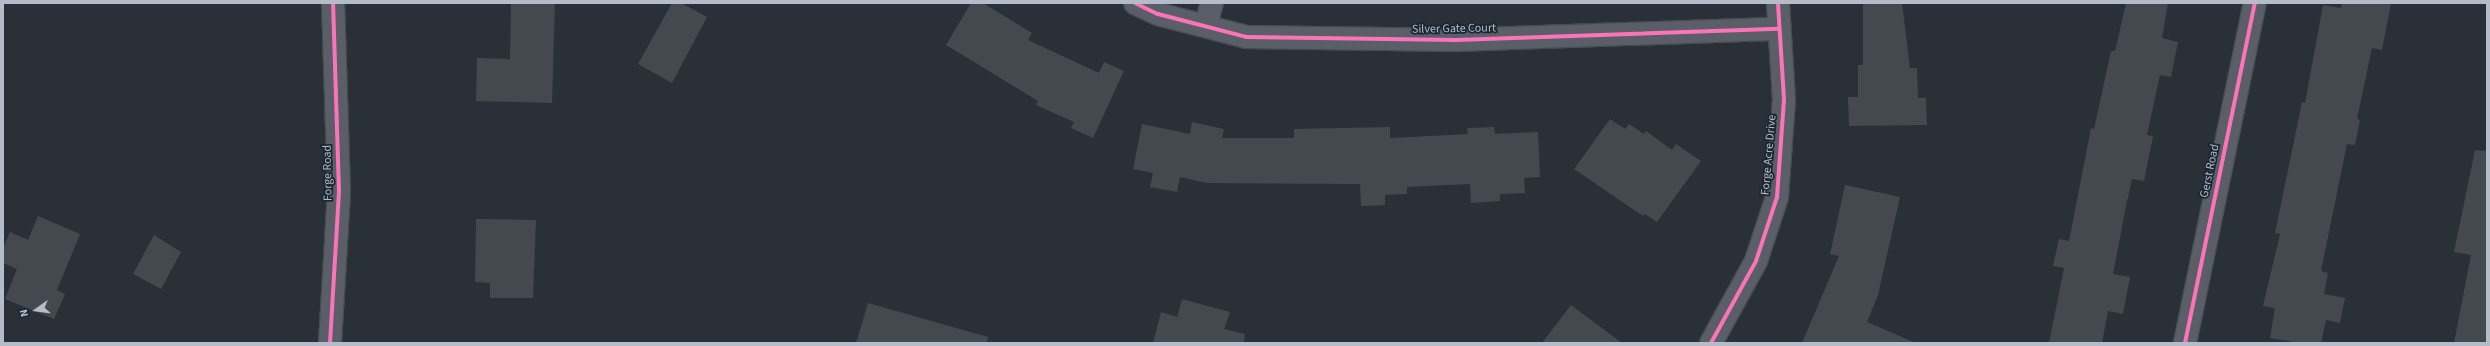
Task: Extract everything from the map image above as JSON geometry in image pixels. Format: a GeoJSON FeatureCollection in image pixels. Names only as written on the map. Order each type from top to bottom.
{"type":"FeatureCollection","features":[{"type":"Feature","properties":{"kind":"street","name":"Forge Road"},"geometry":{"type":"LineString","coordinates":[[330,343],[339,192],[333,3]]}},
{"type":"Feature","properties":{"kind":"street","name":"Silver Gate Court"},"geometry":{"type":"LineString","coordinates":[[1135,3],[1158,14],[1206,25],[1246,37],[1336,40],[1456,40],[1779,29]]}},
{"type":"Feature","properties":{"kind":"street"},"geometry":{"type":"LineString","coordinates":[[1206,25],[1212,3]]}},
{"type":"Feature","properties":{"kind":"street","name":"Forge Acre Drive"},"geometry":{"type":"LineString","coordinates":[[1711,343],[1756,261],[1777,197],[1784,99],[1778,3]]}},
{"type":"Feature","properties":{"kind":"street","name":"Gerst Road"},"geometry":{"type":"LineString","coordinates":[[2185,343],[2255,3]]}},
{"type":"Feature","properties":{"kind":"building"},"geometry":{"type":"Polygon","coordinates":[[[511,3],[555,3],[552,103],[476,101],[477,58],[510,59],[511,3]]]}},
{"type":"Feature","properties":{"kind":"building"},"geometry":{"type":"Polygon","coordinates":[[[672,3],[681,3],[707,17],[672,83],[638,64],[672,3]]]}},
{"type":"Feature","properties":{"kind":"building"},"geometry":{"type":"Polygon","coordinates":[[[971,3],[983,3],[1032,33],[1028,40],[1099,73],[1104,62],[1124,71],[1093,138],[1071,128],[1074,122],[1036,105],[1038,101],[946,45],[971,3]]]}},
{"type":"Feature","properties":{"kind":"building"},"geometry":{"type":"Polygon","coordinates":[[[1863,3],[1902,3],[1910,68],[1917,68],[1918,98],[1926,98],[1927,125],[1849,126],[1848,97],[1858,97],[1858,65],[1863,65],[1863,3]]]}},
{"type":"Feature","properties":{"kind":"building"},"geometry":{"type":"Polygon","coordinates":[[[2126,3],[2168,3],[2162,38],[2178,42],[2171,77],[2160,75],[2147,135],[2153,136],[2144,181],[2132,179],[2126,206],[2113,274],[2130,277],[2123,314],[2108,311],[2102,343],[2049,343],[2064,268],[2053,266],[2059,239],[2069,241],[2091,128],[2094,129],[2111,51],[2115,51],[2126,3]]]}},
{"type":"Feature","properties":{"kind":"building"},"geometry":{"type":"Polygon","coordinates":[[[2342,3],[2391,3],[2382,50],[2372,48],[2357,119],[2360,120],[2355,145],[2347,144],[2321,271],[2328,273],[2324,294],[2345,298],[2340,323],[2326,320],[2321,343],[2299,343],[2270,338],[2275,308],[2263,306],[2280,234],[2275,233],[2302,102],[2305,103],[2323,5],[2341,8],[2342,3]]]}},
{"type":"Feature","properties":{"kind":"building"},"geometry":{"type":"Polygon","coordinates":[[[1610,119],[1625,129],[1629,124],[1644,134],[1646,131],[1672,150],[1676,144],[1701,161],[1657,222],[1645,214],[1643,216],[1574,169],[1610,119]]]}},
{"type":"Feature","properties":{"kind":"building"},"geometry":{"type":"Polygon","coordinates":[[[1192,122],[1224,129],[1222,138],[1294,138],[1294,129],[1390,127],[1390,138],[1468,134],[1467,128],[1494,127],[1495,134],[1538,132],[1540,177],[1524,178],[1525,193],[1500,194],[1500,201],[1471,203],[1470,184],[1407,187],[1407,194],[1385,195],[1385,205],[1361,206],[1360,184],[1207,183],[1180,177],[1177,192],[1150,187],[1153,173],[1133,169],[1142,124],[1190,134],[1192,122]]]}},
{"type":"Feature","properties":{"kind":"building"},"geometry":{"type":"Polygon","coordinates":[[[2475,150],[2487,151],[2487,343],[2454,343],[2471,255],[2454,252],[2475,150]]]}},
{"type":"Feature","properties":{"kind":"building"},"geometry":{"type":"Polygon","coordinates":[[[1845,185],[1900,197],[1878,295],[1867,322],[1916,343],[1802,343],[1839,256],[1830,254],[1845,185]]]}},
{"type":"Feature","properties":{"kind":"building"},"geometry":{"type":"Polygon","coordinates":[[[38,216],[80,234],[57,290],[65,294],[54,319],[5,299],[17,269],[3,263],[3,248],[10,232],[28,240],[38,216]]]}},
{"type":"Feature","properties":{"kind":"building"},"geometry":{"type":"Polygon","coordinates":[[[476,219],[536,220],[533,298],[490,298],[490,283],[475,282],[476,219]]]}},
{"type":"Feature","properties":{"kind":"building"},"geometry":{"type":"Polygon","coordinates":[[[154,235],[181,252],[161,289],[133,274],[154,235]]]}},
{"type":"Feature","properties":{"kind":"building"},"geometry":{"type":"Polygon","coordinates":[[[1182,299],[1230,312],[1224,329],[1245,334],[1244,343],[1153,343],[1161,312],[1177,317],[1182,299]]]}},
{"type":"Feature","properties":{"kind":"building"},"geometry":{"type":"Polygon","coordinates":[[[868,303],[988,337],[987,343],[856,343],[868,303]]]}},
{"type":"Feature","properties":{"kind":"building"},"geometry":{"type":"Polygon","coordinates":[[[1571,305],[1622,343],[1542,343],[1571,305]]]}},
{"type":"Feature","properties":{"kind":"cycle path"},"geometry":{"type":"LineString","coordinates":[[330,343],[339,192],[333,3]]}},
{"type":"Feature","properties":{"kind":"cycle path"},"geometry":{"type":"LineString","coordinates":[[1135,3],[1158,14],[1246,37],[1456,40],[1779,29]]}},
{"type":"Feature","properties":{"kind":"cycle path"},"geometry":{"type":"LineString","coordinates":[[1711,343],[1756,261],[1777,197],[1784,99],[1778,3]]}},
{"type":"Feature","properties":{"kind":"cycle path"},"geometry":{"type":"LineString","coordinates":[[2185,343],[2255,3]]}}]}
